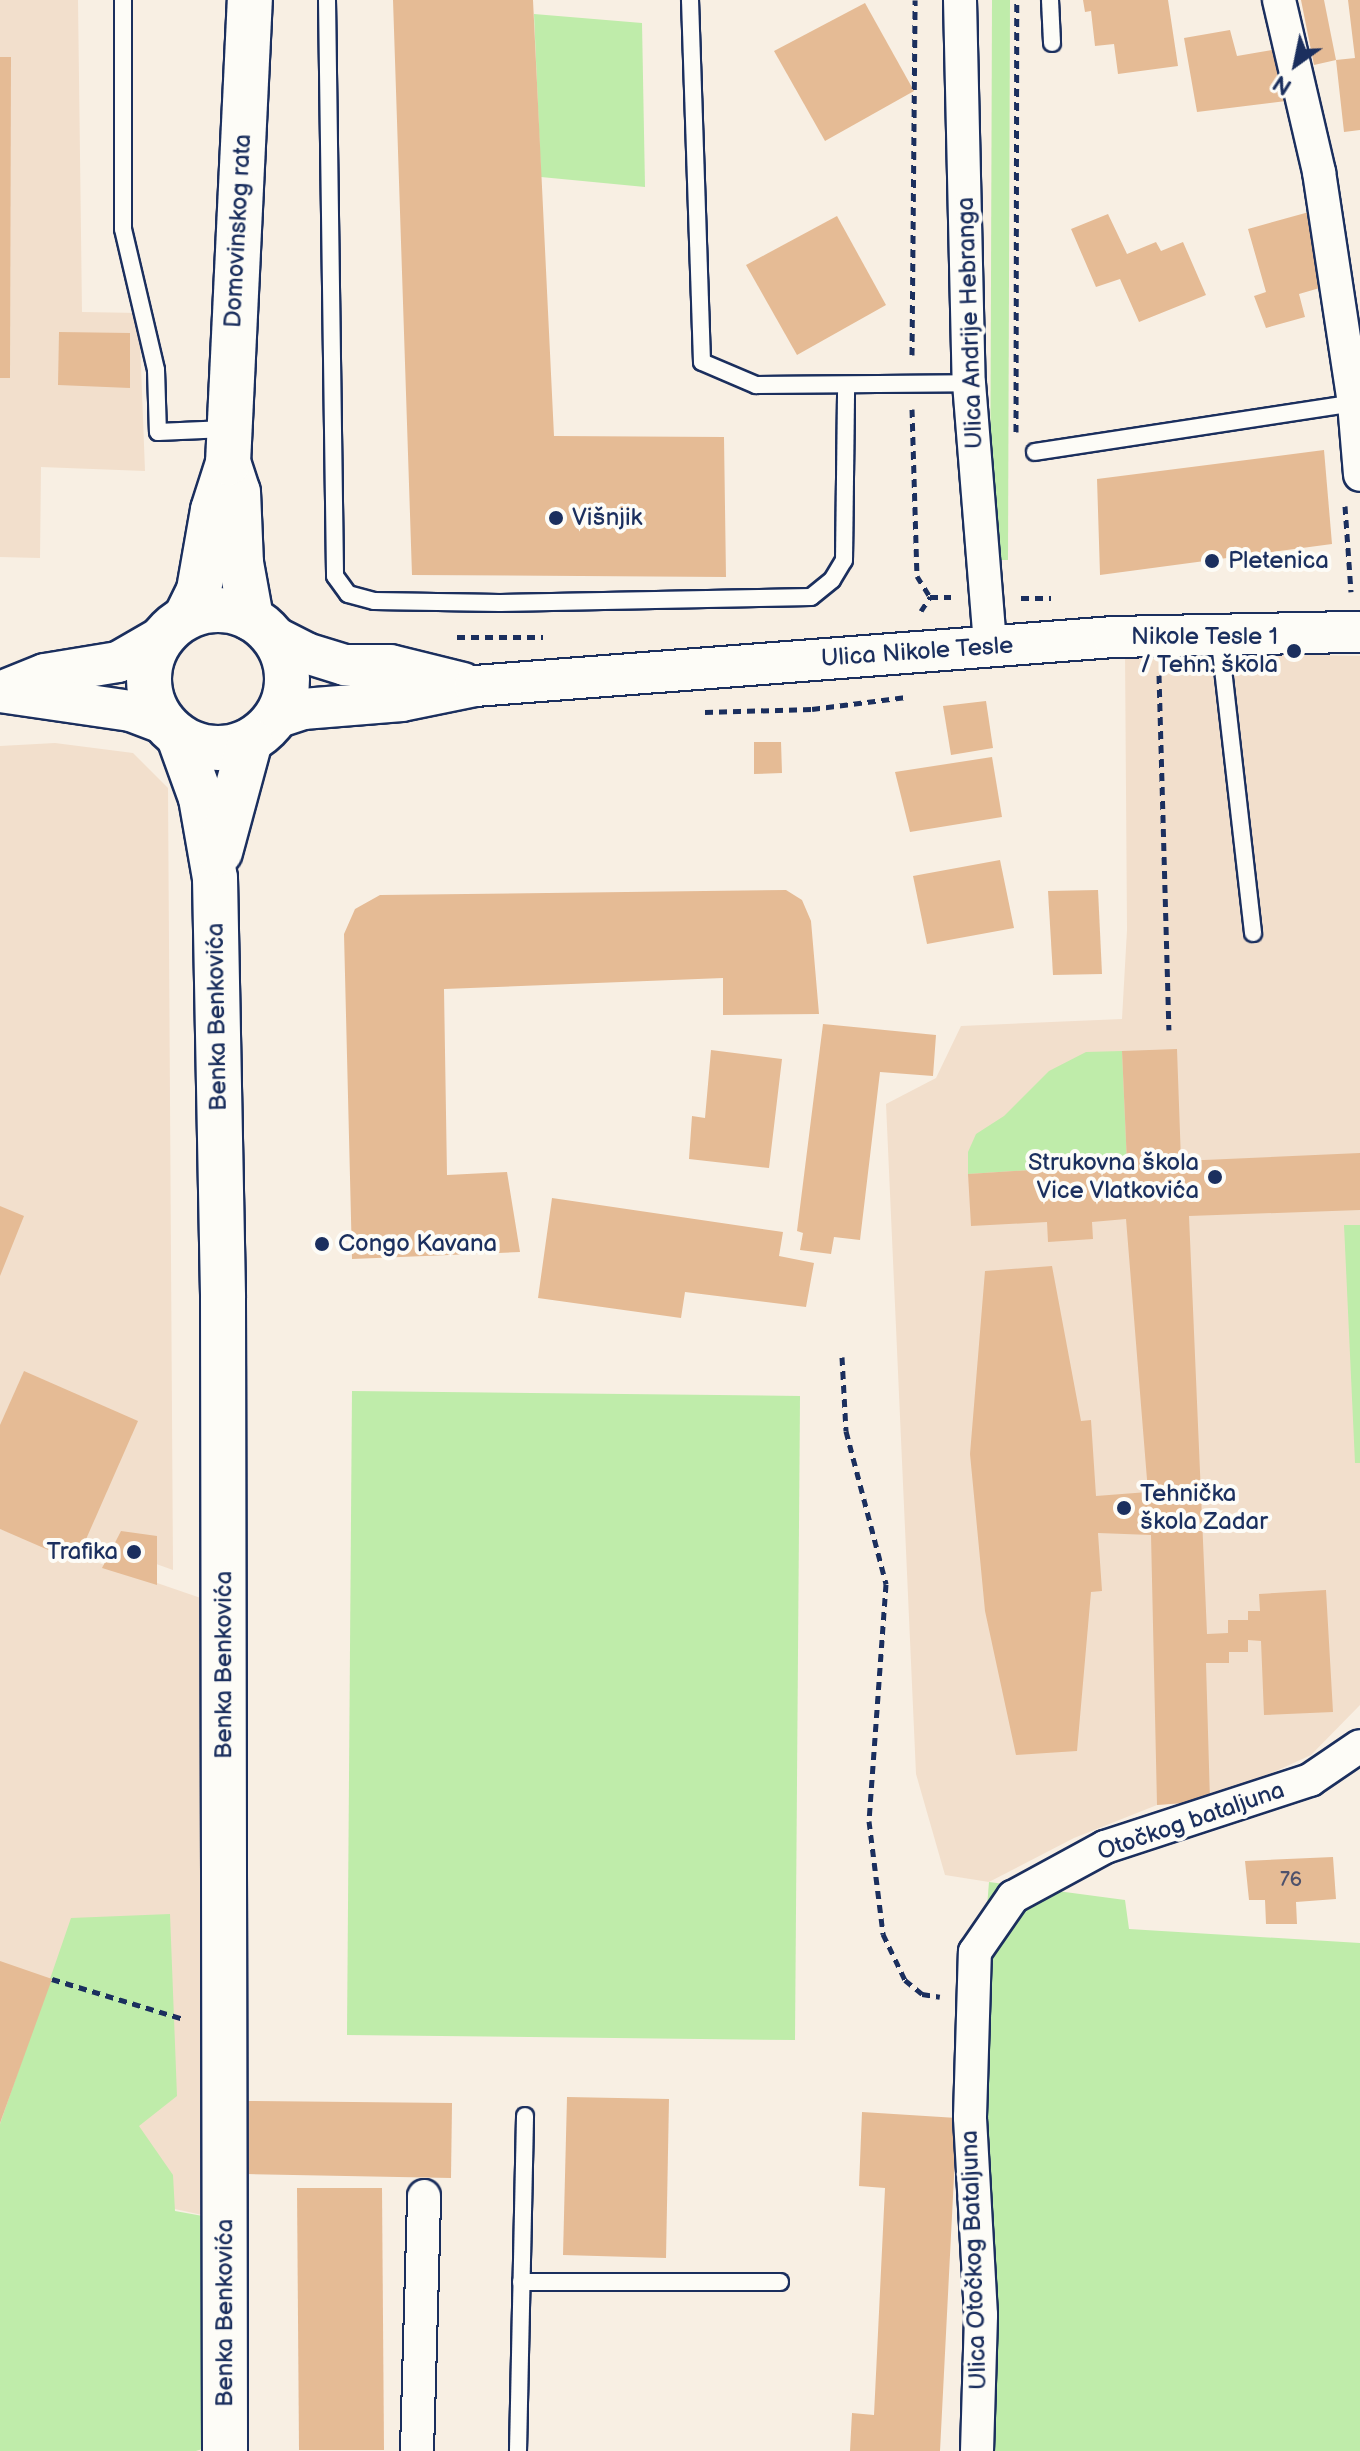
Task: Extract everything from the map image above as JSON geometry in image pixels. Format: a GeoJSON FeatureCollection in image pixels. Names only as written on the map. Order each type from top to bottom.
{"type":"FeatureCollection","features":[{"type":"Feature","properties":{"kind":"main road","name":"Domovinskog rata"},"geometry":{"type":"LineString","coordinates":[[174,626],[199,590],[228,446],[250,0]]}},
{"type":"Feature","properties":{"kind":"main road","name":"Domovinskog rata"},"geometry":{"type":"LineString","coordinates":[[228,446],[238,492],[241,563],[262,627]]}},
{"type":"Feature","properties":{"kind":"main road"},"geometry":{"type":"LineString","coordinates":[[228,610],[262,627],[288,676],[263,729],[210,748],[172,730],[152,703],[148,680],[174,626],[228,610]]}},
{"type":"Feature","properties":{"kind":"main road","name":"Benka Benkovića"},"geometry":{"type":"LineString","coordinates":[[215,878],[232,794],[263,729]]}},
{"type":"Feature","properties":{"kind":"main road","name":"Benka Benkovića"},"geometry":{"type":"LineString","coordinates":[[172,730],[201,798],[215,878],[223,1313],[225,2451]]}},
{"type":"Feature","properties":{"kind":"street","name":"Ulica Andrije Hebranga"},"geometry":{"type":"LineString","coordinates":[[960,0],[969,383],[990,646]]}},
{"type":"Feature","properties":{"kind":"street"},"geometry":{"type":"LineString","coordinates":[[1279,0],[1319,172],[1354,403],[1352,486]]}},
{"type":"Feature","properties":{"kind":"street","name":"Ulica Nikole Tesle"},"geometry":{"type":"LineString","coordinates":[[263,729],[303,709],[402,701],[475,686],[990,646],[1219,633],[1356,616]]}},
{"type":"Feature","properties":{"kind":"street"},"geometry":{"type":"LineString","coordinates":[[172,730],[131,711],[62,705],[0,692],[45,674],[118,662],[174,626]]}},
{"type":"Feature","properties":{"kind":"street","name":"Ulica Nikole Tesle"},"geometry":{"type":"LineString","coordinates":[[262,627],[306,653],[345,665],[390,665],[475,686]]}},
{"type":"Feature","properties":{"kind":"street","name":"Otočkog bataljuna"},"geometry":{"type":"LineString","coordinates":[[970,2117],[975,1952],[1013,1897],[1105,1847],[1310,1780],[1360,1746]]}},
{"type":"Feature","properties":{"kind":"street","name":"Ulica Otočkog Bataljuna"},"geometry":{"type":"LineString","coordinates":[[970,2117],[981,2315],[977,2451]]}},
{"type":"Feature","properties":{"kind":"street"},"geometry":{"type":"LineString","coordinates":[[417,2451],[424,2196]]}},
{"type":"Feature","properties":{"kind":"lane"},"geometry":{"type":"LineString","coordinates":[[123,0],[123,229],[156,370],[158,432],[228,446]]}},
{"type":"Feature","properties":{"kind":"lane"},"geometry":{"type":"LineString","coordinates":[[327,0],[335,576],[348,594],[374,601],[500,603],[811,597],[832,580],[844,560],[846,387]]}},
{"type":"Feature","properties":{"kind":"lane"},"geometry":{"type":"LineString","coordinates":[[690,0],[702,362],[756,385],[846,387],[969,383]]}},
{"type":"Feature","properties":{"kind":"lane"},"geometry":{"type":"LineString","coordinates":[[1050,0],[1052,43]]}},
{"type":"Feature","properties":{"kind":"lane"},"geometry":{"type":"LineString","coordinates":[[1035,452],[1354,403]]}},
{"type":"Feature","properties":{"kind":"lane"},"geometry":{"type":"LineString","coordinates":[[1219,633],[1253,933]]}},
{"type":"Feature","properties":{"kind":"lane"},"geometry":{"type":"LineString","coordinates":[[518,2451],[525,2116]]}},
{"type":"Feature","properties":{"kind":"lane"},"geometry":{"type":"LineString","coordinates":[[521,2282],[780,2282]]}},
{"type":"Feature","properties":{"kind":"path"},"geometry":{"type":"LineString","coordinates":[[915,0],[911,384],[917,576],[930,597]]}},
{"type":"Feature","properties":{"kind":"path"},"geometry":{"type":"LineString","coordinates":[[1016,441],[1017,0]]}},
{"type":"Feature","properties":{"kind":"path"},"geometry":{"type":"LineString","coordinates":[[1352,486],[1356,616]]}},
{"type":"Feature","properties":{"kind":"path"},"geometry":{"type":"LineString","coordinates":[[1158,636],[1169,1030]]}},
{"type":"Feature","properties":{"kind":"path"},"geometry":{"type":"LineString","coordinates":[[842,1357],[846,1431],[886,1584],[869,1821],[883,1934],[905,1980],[922,1994],[973,2000]]}},
{"type":"Feature","properties":{"kind":"path"},"geometry":{"type":"LineString","coordinates":[[52,1979],[174,2018],[224,2025]]}},
{"type":"Feature","properties":{"kind":"shaded area"},"geometry":{"type":"Polygon","coordinates":[[[0,0],[78,0],[82,312],[139,313],[145,471],[41,467],[40,558],[0,557],[0,0]]]}},
{"type":"Feature","properties":{"kind":"shaded area"},"geometry":{"type":"Polygon","coordinates":[[[1125,651],[1360,656],[1360,1705],[1311,1755],[1210,1801],[1157,1805],[1074,1838],[989,1882],[945,1875],[916,1774],[886,1104],[936,1078],[961,1026],[1122,1019],[1127,930],[1125,651]]]}},
{"type":"Feature","properties":{"kind":"shaded area"},"geometry":{"type":"Polygon","coordinates":[[[55,743],[133,753],[168,788],[173,1570],[0,1508],[0,746],[55,743]]]}},
{"type":"Feature","properties":{"kind":"shaded area"},"geometry":{"type":"Polygon","coordinates":[[[0,1529],[224,1606],[225,2220],[143,2202],[0,2145],[0,1529]]]}},
{"type":"Feature","properties":{"kind":"green space"},"geometry":{"type":"Polygon","coordinates":[[[992,0],[1010,0],[1008,560],[990,560],[992,0]]]}},
{"type":"Feature","properties":{"kind":"green space"},"geometry":{"type":"Polygon","coordinates":[[[534,14],[642,23],[645,187],[541,177],[534,14]]]}},
{"type":"Feature","properties":{"kind":"green space"},"geometry":{"type":"Polygon","coordinates":[[[1122,1051],[1127,1164],[968,1174],[968,1152],[976,1134],[1004,1116],[1049,1071],[1086,1052],[1122,1051]]]}},
{"type":"Feature","properties":{"kind":"green space"},"geometry":{"type":"Polygon","coordinates":[[[1344,1225],[1360,1225],[1360,1463],[1355,1463],[1344,1225]]]}},
{"type":"Feature","properties":{"kind":"green space"},"geometry":{"type":"Polygon","coordinates":[[[352,1391],[800,1396],[795,2040],[347,2035],[352,1391]]]}},
{"type":"Feature","properties":{"kind":"green space"},"geometry":{"type":"Polygon","coordinates":[[[989,1882],[1125,1900],[1129,1929],[1360,1943],[1360,2451],[977,2451],[970,2117],[989,1882]]]}},
{"type":"Feature","properties":{"kind":"green space"},"geometry":{"type":"Polygon","coordinates":[[[170,1914],[177,2096],[139,2126],[173,2175],[175,2211],[225,2220],[225,2442],[196,2451],[0,2451],[0,2124],[71,1918],[170,1914]]]}},
{"type":"Feature","properties":{"kind":"building"},"geometry":{"type":"Polygon","coordinates":[[[393,0],[533,0],[554,436],[724,437],[726,577],[412,575],[393,0]]]}},
{"type":"Feature","properties":{"kind":"building"},"geometry":{"type":"Polygon","coordinates":[[[1083,0],[1168,0],[1178,66],[1118,74],[1114,44],[1095,46],[1091,11],[1085,12],[1083,0]]]}},
{"type":"Feature","properties":{"kind":"building"},"geometry":{"type":"Polygon","coordinates":[[[1301,0],[1324,0],[1336,60],[1314,65],[1301,0]]]}},
{"type":"Feature","properties":{"kind":"building"},"geometry":{"type":"Polygon","coordinates":[[[1348,0],[1360,0],[1360,130],[1344,132],[1336,60],[1355,58],[1348,0]]]}},
{"type":"Feature","properties":{"kind":"building"},"geometry":{"type":"Polygon","coordinates":[[[865,3],[914,91],[825,141],[774,51],[865,3]]]}},
{"type":"Feature","properties":{"kind":"building"},"geometry":{"type":"Polygon","coordinates":[[[1230,30],[1237,56],[1277,49],[1286,101],[1197,112],[1184,38],[1230,30]]]}},
{"type":"Feature","properties":{"kind":"building"},"geometry":{"type":"Polygon","coordinates":[[[0,57],[11,57],[10,378],[0,378],[0,57]]]}},
{"type":"Feature","properties":{"kind":"building"},"geometry":{"type":"Polygon","coordinates":[[[1309,212],[1330,285],[1299,294],[1305,317],[1266,328],[1254,296],[1266,292],[1248,229],[1309,212]]]}},
{"type":"Feature","properties":{"kind":"building"},"geometry":{"type":"Polygon","coordinates":[[[1108,214],[1127,254],[1156,242],[1161,251],[1183,242],[1206,295],[1139,322],[1120,279],[1096,287],[1071,229],[1108,214]]]}},
{"type":"Feature","properties":{"kind":"building"},"geometry":{"type":"Polygon","coordinates":[[[837,216],[886,305],[797,355],[746,265],[837,216]]]}},
{"type":"Feature","properties":{"kind":"building"},"geometry":{"type":"Polygon","coordinates":[[[59,332],[130,333],[130,388],[58,385],[59,332]]]}},
{"type":"Feature","properties":{"kind":"building"},"geometry":{"type":"Polygon","coordinates":[[[1324,450],[1332,544],[1100,575],[1097,479],[1324,450]]]}},
{"type":"Feature","properties":{"kind":"building"},"geometry":{"type":"Polygon","coordinates":[[[986,701],[993,748],[951,755],[943,706],[986,701]]]}},
{"type":"Feature","properties":{"kind":"building"},"geometry":{"type":"Polygon","coordinates":[[[754,742],[781,742],[782,773],[754,774],[754,742]]]}},
{"type":"Feature","properties":{"kind":"building"},"geometry":{"type":"Polygon","coordinates":[[[992,757],[1002,817],[910,832],[895,772],[992,757]]]}},
{"type":"Feature","properties":{"kind":"building"},"geometry":{"type":"Polygon","coordinates":[[[1000,860],[1014,928],[927,944],[913,876],[1000,860]]]}},
{"type":"Feature","properties":{"kind":"building"},"geometry":{"type":"Polygon","coordinates":[[[786,890],[802,900],[811,921],[819,1014],[723,1015],[723,978],[444,989],[447,1175],[507,1172],[520,1252],[352,1259],[344,934],[355,909],[380,895],[786,890]]]}},
{"type":"Feature","properties":{"kind":"building"},"geometry":{"type":"Polygon","coordinates":[[[1098,890],[1102,974],[1053,975],[1048,891],[1098,890]]]}},
{"type":"Feature","properties":{"kind":"building"},"geometry":{"type":"Polygon","coordinates":[[[823,1024],[936,1035],[933,1076],[880,1072],[860,1240],[834,1237],[831,1254],[800,1250],[803,1233],[797,1231],[823,1024]]]}},
{"type":"Feature","properties":{"kind":"building"},"geometry":{"type":"Polygon","coordinates":[[[1177,1049],[1181,1161],[1360,1153],[1360,1210],[1189,1216],[1207,1634],[1228,1633],[1228,1620],[1248,1620],[1248,1611],[1260,1611],[1259,1594],[1326,1590],[1333,1712],[1264,1715],[1261,1641],[1248,1640],[1248,1652],[1229,1652],[1229,1663],[1206,1663],[1210,1801],[1157,1805],[1151,1535],[1098,1533],[1102,1591],[1091,1592],[1077,1751],[1016,1755],[985,1611],[970,1454],[985,1271],[1052,1266],[1081,1421],[1091,1420],[1096,1496],[1148,1492],[1126,1219],[1092,1222],[1093,1239],[1048,1242],[1047,1222],[971,1226],[968,1174],[1127,1164],[1122,1051],[1177,1049]]]}},
{"type":"Feature","properties":{"kind":"building"},"geometry":{"type":"Polygon","coordinates":[[[711,1050],[782,1059],[769,1168],[689,1159],[692,1116],[705,1118],[711,1050]]]}},
{"type":"Feature","properties":{"kind":"building"},"geometry":{"type":"Polygon","coordinates":[[[552,1198],[783,1232],[779,1256],[814,1263],[806,1307],[685,1292],[681,1318],[538,1298],[552,1198]]]}},
{"type":"Feature","properties":{"kind":"building"},"geometry":{"type":"Polygon","coordinates":[[[0,1206],[24,1216],[0,1276],[0,1206]]]}},
{"type":"Feature","properties":{"kind":"building"},"geometry":{"type":"Polygon","coordinates":[[[24,1371],[138,1421],[76,1562],[0,1529],[0,1425],[24,1371]]]}},
{"type":"Feature","properties":{"kind":"building","name":"Trafika"},"geometry":{"type":"Polygon","coordinates":[[[121,1531],[157,1536],[157,1585],[102,1568],[121,1531]]]}},
{"type":"Feature","properties":{"kind":"building"},"geometry":{"type":"Polygon","coordinates":[[[1333,1857],[1336,1899],[1296,1902],[1297,1924],[1266,1924],[1265,1900],[1249,1900],[1245,1861],[1333,1857]]]}},
{"type":"Feature","properties":{"kind":"building"},"geometry":{"type":"Polygon","coordinates":[[[0,1961],[52,1979],[0,2123],[0,1961]]]}},
{"type":"Feature","properties":{"kind":"building"},"geometry":{"type":"Polygon","coordinates":[[[567,2097],[669,2099],[666,2258],[563,2255],[567,2097]]]}},
{"type":"Feature","properties":{"kind":"building"},"geometry":{"type":"Polygon","coordinates":[[[248,2101],[452,2103],[451,2178],[247,2174],[248,2101]]]}},
{"type":"Feature","properties":{"kind":"building"},"geometry":{"type":"Polygon","coordinates":[[[862,2112],[957,2118],[940,2451],[850,2451],[852,2413],[874,2415],[885,2188],[859,2186],[862,2112]]]}},
{"type":"Feature","properties":{"kind":"building"},"geometry":{"type":"Polygon","coordinates":[[[297,2188],[382,2188],[384,2450],[299,2450],[297,2188]]]}},
{"type":"Feature","properties":{"kind":"place","name":"Višnjik"},"geometry":{"type":"Point","coordinates":[556,518]}},
{"type":"Feature","properties":{"kind":"place","name":"Pletenica"},"geometry":{"type":"Point","coordinates":[1212,561]}},
{"type":"Feature","properties":{"kind":"place","name":"Nikole Tesle 1 / Tehn. škola"},"geometry":{"type":"Point","coordinates":[1294,651]}},
{"type":"Feature","properties":{"kind":"place","name":"Strukovna škola Vice Vlatkovića"},"geometry":{"type":"Point","coordinates":[1215,1177]}},
{"type":"Feature","properties":{"kind":"place","name":"Congo Kavana"},"geometry":{"type":"Point","coordinates":[322,1244]}},
{"type":"Feature","properties":{"kind":"place","name":"Tehnička škola Zadar"},"geometry":{"type":"Point","coordinates":[1124,1508]}},
{"type":"Feature","properties":{"kind":"place","name":"Trafika"},"geometry":{"type":"Point","coordinates":[134,1552]}}]}
